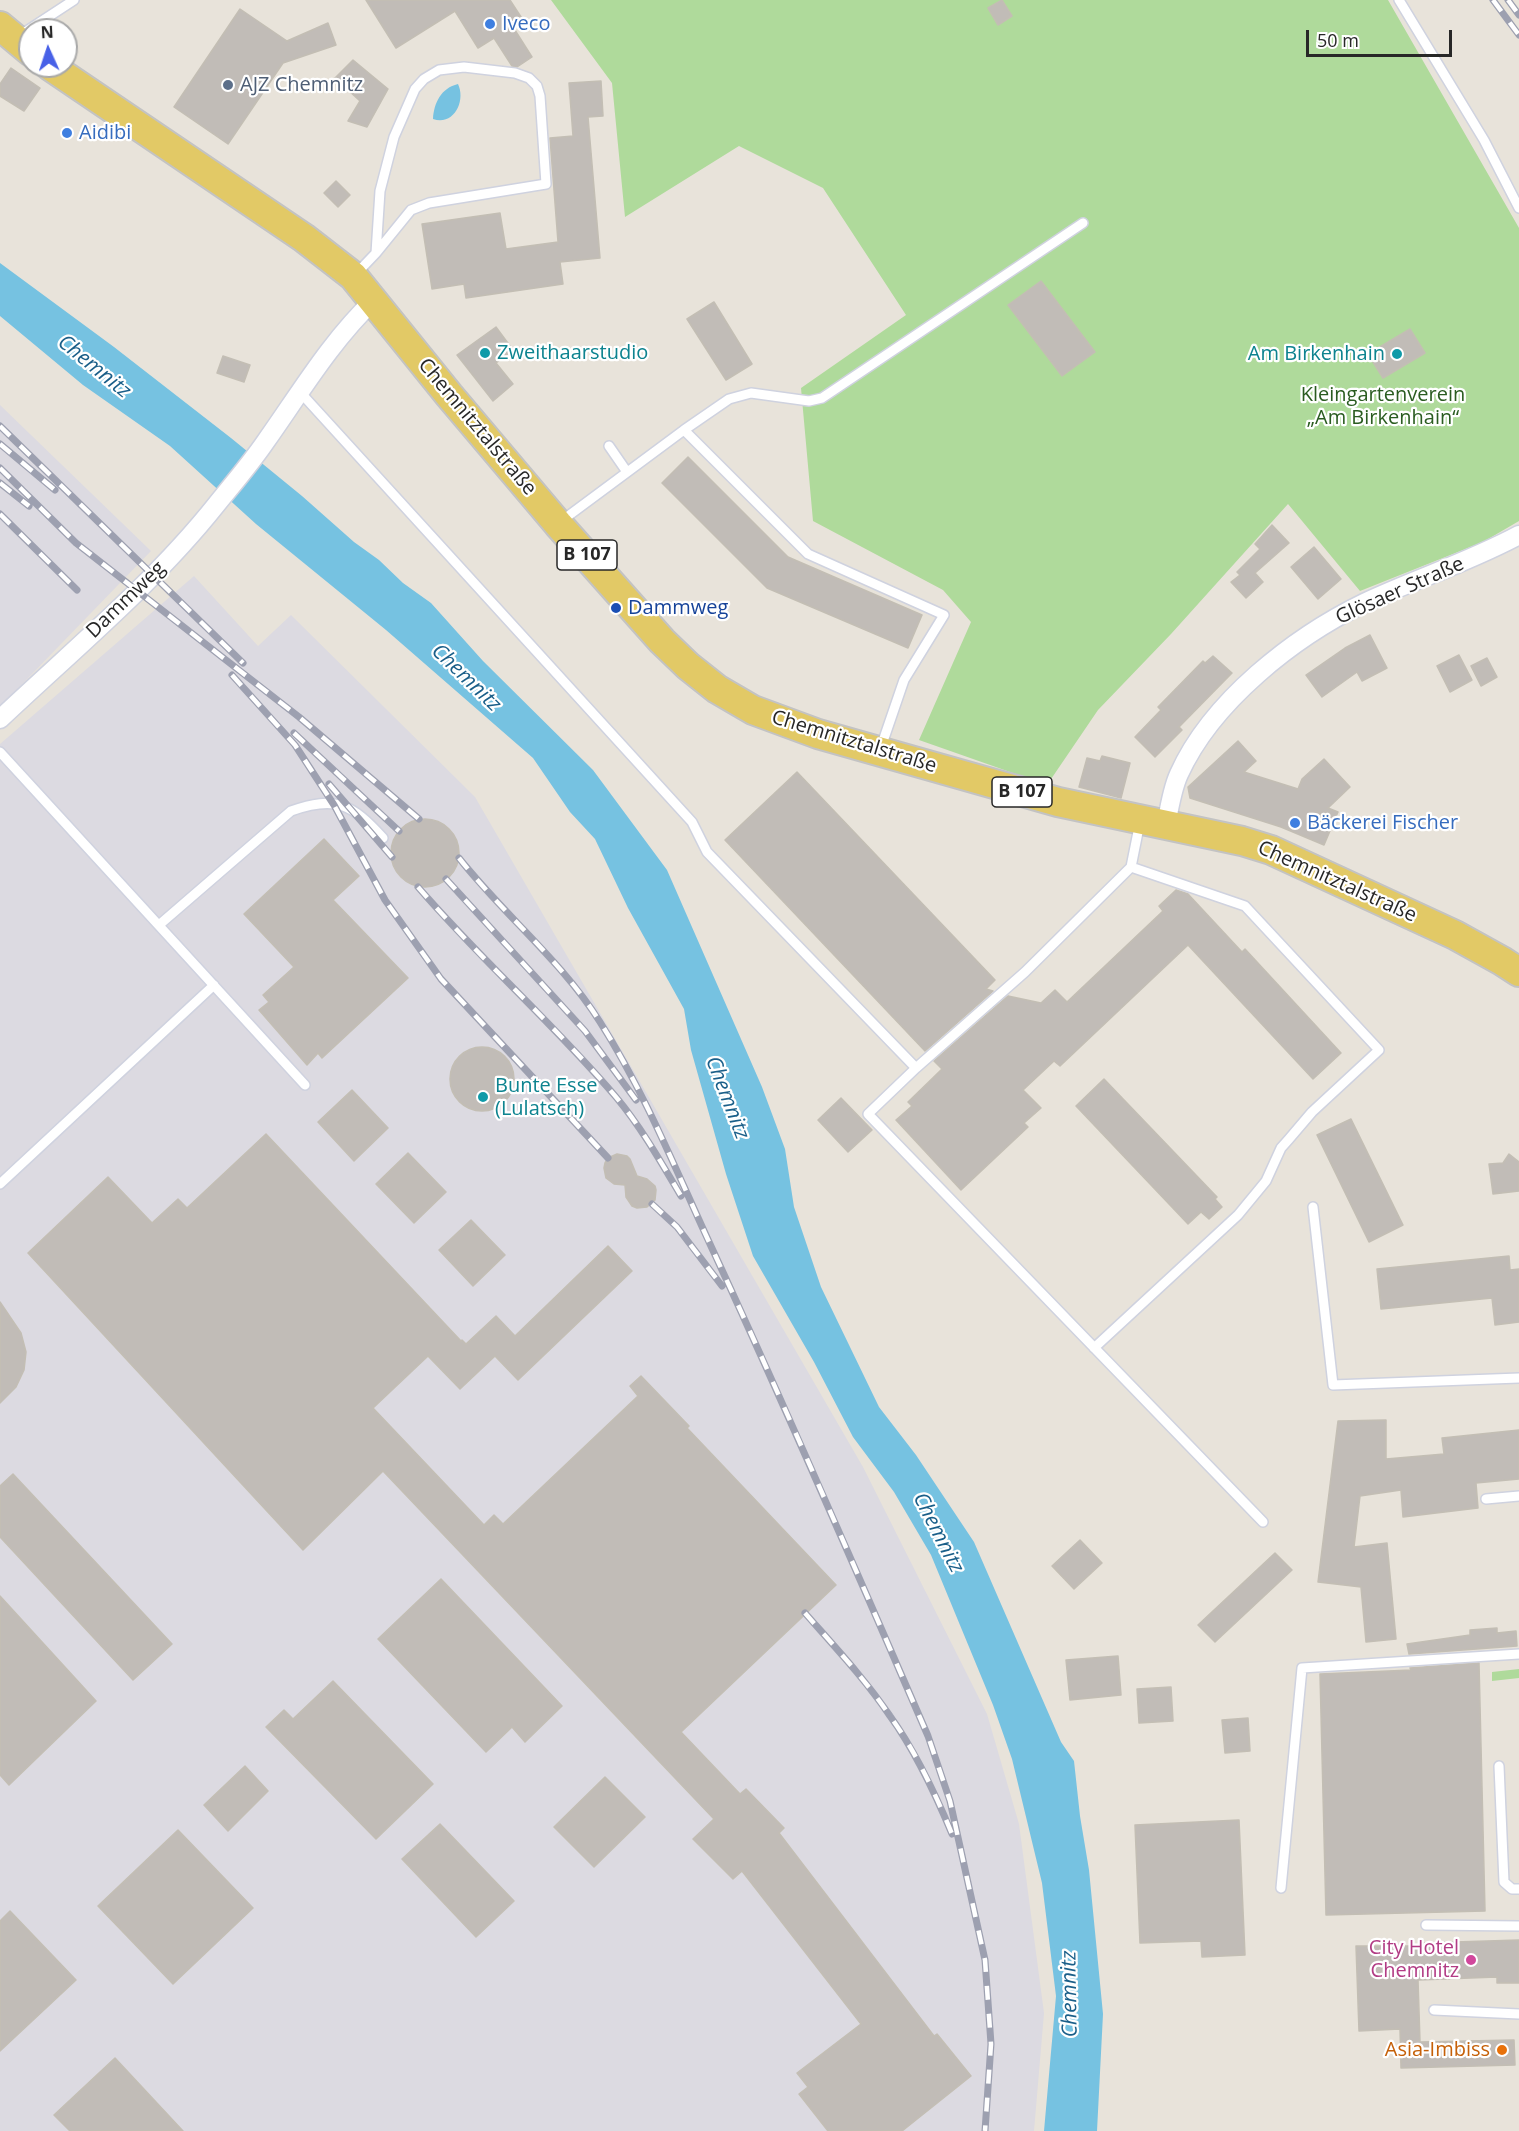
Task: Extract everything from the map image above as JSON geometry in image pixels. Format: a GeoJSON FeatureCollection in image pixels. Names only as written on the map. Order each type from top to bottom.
{"type":"FeatureCollection","features":[{"type":"Feature","properties":{"kind":"main road","name":"Chemnitztalstraße"},"geometry":{"type":"LineString","coordinates":[[68,78],[304,238],[353,276],[449,395],[558,524],[662,641],[717,689],[753,710],[776,720],[879,752],[1058,802],[1153,824],[1242,841],[1278,853],[1455,935],[1519,972]]}},
{"type":"Feature","properties":{"kind":"street","name":"Dammweg"},"geometry":{"type":"LineString","coordinates":[[0,719],[153,576],[215,507],[265,443],[338,341],[374,300]]}},
{"type":"Feature","properties":{"kind":"street","name":"Glösaer Straße"},"geometry":{"type":"LineString","coordinates":[[1153,824],[1200,735],[1220,711],[1273,663],[1334,619],[1366,603],[1480,555],[1519,535]]}},
{"type":"Feature","properties":{"kind":"lane"},"geometry":{"type":"LineString","coordinates":[[15,39],[74,0]]}},
{"type":"Feature","properties":{"kind":"lane"},"geometry":{"type":"LineString","coordinates":[[1400,0],[1484,140],[1519,208]]}},
{"type":"Feature","properties":{"kind":"lane"},"geometry":{"type":"LineString","coordinates":[[353,276],[376,253],[411,210],[429,202],[546,184],[540,96],[537,86],[529,78],[515,73],[464,67],[439,70],[424,79],[415,89],[394,136],[380,191],[376,253]]}},
{"type":"Feature","properties":{"kind":"lane"},"geometry":{"type":"LineString","coordinates":[[558,524],[729,399],[752,393],[809,401],[822,398],[1083,223]]}},
{"type":"Feature","properties":{"kind":"lane"},"geometry":{"type":"LineString","coordinates":[[300,392],[692,822],[707,852],[916,1068]]}},
{"type":"Feature","properties":{"kind":"lane"},"geometry":{"type":"LineString","coordinates":[[684,430],[808,554],[944,615],[903,680],[879,752]]}},
{"type":"Feature","properties":{"kind":"lane"},"geometry":{"type":"LineString","coordinates":[[609,446],[627,472]]}},
{"type":"Feature","properties":{"kind":"lane"},"geometry":{"type":"LineString","coordinates":[[0,752],[305,1085]]}},
{"type":"Feature","properties":{"kind":"lane"},"geometry":{"type":"LineString","coordinates":[[159,925],[291,811],[310,804],[348,806],[382,838]]}},
{"type":"Feature","properties":{"kind":"lane"},"geometry":{"type":"LineString","coordinates":[[1153,824],[1131,867],[1025,972],[916,1068],[868,1114],[1263,1522]]}},
{"type":"Feature","properties":{"kind":"lane"},"geometry":{"type":"LineString","coordinates":[[1094,1348],[1238,1215],[1266,1181],[1281,1148],[1304,1121],[1379,1050],[1245,906],[1131,867]]}},
{"type":"Feature","properties":{"kind":"lane"},"geometry":{"type":"LineString","coordinates":[[0,1184],[214,985]]}},
{"type":"Feature","properties":{"kind":"lane"},"geometry":{"type":"LineString","coordinates":[[1313,1207],[1333,1385],[1519,1378]]}},
{"type":"Feature","properties":{"kind":"lane"},"geometry":{"type":"LineString","coordinates":[[1486,1499],[1519,1496]]}},
{"type":"Feature","properties":{"kind":"lane"},"geometry":{"type":"LineString","coordinates":[[1281,1888],[1302,1668],[1519,1654]]}},
{"type":"Feature","properties":{"kind":"lane"},"geometry":{"type":"LineString","coordinates":[[1498,1766],[1504,1882],[1512,1889],[1519,1889]]}},
{"type":"Feature","properties":{"kind":"lane"},"geometry":{"type":"LineString","coordinates":[[1426,1925],[1519,1926]]}},
{"type":"Feature","properties":{"kind":"lane"},"geometry":{"type":"LineString","coordinates":[[1434,2010],[1519,2014]]}},
{"type":"Feature","properties":{"kind":"shaded area"},"geometry":{"type":"Polygon","coordinates":[[[0,405],[151,551],[0,707],[0,405]]]}},
{"type":"Feature","properties":{"kind":"shaded area"},"geometry":{"type":"Polygon","coordinates":[[[194,576],[258,646],[291,615],[475,797],[863,1467],[987,1714],[1019,1824],[1044,2013],[1034,2131],[0,2131],[0,744],[194,576]]]}},
{"type":"Feature","properties":{"kind":"green space","name":"Kleingartenverein „Am Birkenhain“"},"geometry":{"type":"Polygon","coordinates":[[[551,0],[1388,0],[1519,228],[1519,521],[1483,542],[1360,591],[1288,504],[1171,634],[1098,710],[1047,785],[919,740],[971,622],[943,590],[813,521],[801,388],[906,315],[823,188],[739,146],[625,217],[612,83],[551,0]]]}},
{"type":"Feature","properties":{"kind":"green space"},"geometry":{"type":"Polygon","coordinates":[[[1519,1669],[1519,1678],[1492,1681],[1492,1672],[1519,1669]]]}},
{"type":"Feature","properties":{"kind":"water"},"geometry":{"type":"Polygon","coordinates":[[[458,84],[460,98],[456,110],[447,119],[433,119],[440,97],[447,89],[458,84]]]}},
{"type":"Feature","properties":{"kind":"water","name":"Chemnitz"},"geometry":{"type":"Polygon","coordinates":[[[0,263],[114,347],[231,438],[354,542],[379,560],[403,583],[431,603],[483,661],[593,770],[667,870],[762,1087],[785,1149],[794,1207],[821,1287],[879,1407],[916,1455],[974,1542],[1061,1742],[1074,1761],[1089,1870],[1103,2014],[1097,2131],[1044,2131],[1056,1996],[1042,1883],[1012,1759],[993,1705],[931,1555],[894,1492],[853,1437],[814,1362],[753,1256],[726,1174],[691,1050],[684,1009],[628,908],[595,839],[570,812],[533,758],[386,630],[256,524],[170,446],[83,385],[0,316],[0,263]]]}},
{"type":"Feature","properties":{"kind":"building"},"geometry":{"type":"Polygon","coordinates":[[[366,0],[510,0],[523,20],[513,27],[532,57],[517,67],[512,66],[494,38],[478,48],[455,11],[396,48],[366,0]]]}},
{"type":"Feature","properties":{"kind":"building"},"geometry":{"type":"Polygon","coordinates":[[[1002,0],[1012,16],[998,25],[988,8],[1002,0]]]}},
{"type":"Feature","properties":{"kind":"building","name":"AJZ Chemnitz"},"geometry":{"type":"Polygon","coordinates":[[[240,9],[287,41],[328,23],[336,45],[283,63],[228,144],[174,107],[240,9]]]}},
{"type":"Feature","properties":{"kind":"building"},"geometry":{"type":"Polygon","coordinates":[[[353,60],[388,89],[367,127],[348,121],[360,101],[335,78],[353,60]]]}},
{"type":"Feature","properties":{"kind":"building"},"geometry":{"type":"Polygon","coordinates":[[[11,68],[18,73],[18,78],[26,78],[40,88],[24,111],[0,96],[0,84],[11,68]]]}},
{"type":"Feature","properties":{"kind":"building"},"geometry":{"type":"Polygon","coordinates":[[[601,81],[603,116],[588,117],[600,258],[560,262],[563,284],[466,298],[464,284],[432,289],[422,224],[500,213],[506,249],[558,242],[550,138],[573,136],[569,83],[601,81]]]}},
{"type":"Feature","properties":{"kind":"building"},"geometry":{"type":"Polygon","coordinates":[[[336,181],[350,195],[338,207],[324,193],[336,181]]]}},
{"type":"Feature","properties":{"kind":"building"},"geometry":{"type":"Polygon","coordinates":[[[1041,281],[1095,352],[1062,376],[1008,305],[1041,281]]]}},
{"type":"Feature","properties":{"kind":"building"},"geometry":{"type":"Polygon","coordinates":[[[714,302],[752,364],[726,380],[687,319],[714,302]]]}},
{"type":"Feature","properties":{"kind":"building","name":"Zweithaarstudio"},"geometry":{"type":"Polygon","coordinates":[[[496,327],[513,350],[496,363],[513,384],[493,401],[457,355],[496,327]]]}},
{"type":"Feature","properties":{"kind":"building","name":"Am Birkenhain"},"geometry":{"type":"Polygon","coordinates":[[[1410,329],[1425,353],[1383,378],[1368,354],[1410,329]]]}},
{"type":"Feature","properties":{"kind":"building"},"geometry":{"type":"Polygon","coordinates":[[[223,356],[250,365],[244,382],[217,373],[223,356]]]}},
{"type":"Feature","properties":{"kind":"building"},"geometry":{"type":"Polygon","coordinates":[[[688,457],[788,557],[922,615],[908,648],[767,588],[662,483],[688,457]]]}},
{"type":"Feature","properties":{"kind":"building"},"geometry":{"type":"Polygon","coordinates":[[[1272,525],[1289,543],[1255,573],[1263,582],[1246,598],[1231,582],[1240,575],[1237,572],[1260,549],[1255,544],[1272,525]]]}},
{"type":"Feature","properties":{"kind":"building"},"geometry":{"type":"Polygon","coordinates":[[[1314,547],[1341,579],[1318,599],[1291,567],[1314,547]]]}},
{"type":"Feature","properties":{"kind":"building"},"geometry":{"type":"Polygon","coordinates":[[[1370,635],[1387,668],[1362,681],[1357,672],[1322,697],[1306,675],[1345,648],[1370,635]]]}},
{"type":"Feature","properties":{"kind":"building"},"geometry":{"type":"Polygon","coordinates":[[[1459,655],[1472,680],[1450,692],[1437,666],[1459,655]]]}},
{"type":"Feature","properties":{"kind":"building"},"geometry":{"type":"Polygon","coordinates":[[[1213,656],[1232,673],[1179,727],[1182,730],[1155,757],[1135,737],[1161,710],[1158,707],[1203,661],[1205,663],[1213,656]]]}},
{"type":"Feature","properties":{"kind":"building"},"geometry":{"type":"Polygon","coordinates":[[[1487,658],[1497,677],[1481,686],[1471,666],[1487,658]]]}},
{"type":"Feature","properties":{"kind":"building"},"geometry":{"type":"Polygon","coordinates":[[[1238,741],[1256,761],[1244,772],[1298,789],[1302,779],[1324,759],[1350,787],[1328,808],[1338,812],[1324,845],[1281,827],[1190,798],[1188,787],[1238,741]]]}},
{"type":"Feature","properties":{"kind":"building"},"geometry":{"type":"Polygon","coordinates":[[[1102,756],[1130,763],[1121,798],[1079,787],[1087,758],[1100,761],[1102,756]]]}},
{"type":"Feature","properties":{"kind":"building"},"geometry":{"type":"Polygon","coordinates":[[[797,772],[995,980],[986,989],[993,991],[925,1051],[725,840],[797,772]]]}},
{"type":"Feature","properties":{"kind":"building"},"geometry":{"type":"Polygon","coordinates":[[[425,819],[438,822],[449,829],[456,840],[459,853],[456,866],[449,877],[438,884],[425,887],[412,884],[401,877],[394,866],[391,853],[394,840],[401,829],[412,822],[425,819]]]}},
{"type":"Feature","properties":{"kind":"building"},"geometry":{"type":"Polygon","coordinates":[[[324,839],[359,876],[333,900],[408,978],[322,1058],[318,1053],[307,1065],[259,1010],[269,1002],[263,995],[294,967],[244,914],[324,839]]]}},
{"type":"Feature","properties":{"kind":"building"},"geometry":{"type":"Polygon","coordinates":[[[1176,890],[1188,894],[1242,952],[1245,949],[1341,1053],[1313,1079],[1188,945],[1060,1066],[1054,1061],[1023,1090],[1041,1108],[1024,1123],[1028,1127],[961,1190],[896,1120],[912,1106],[908,1102],[942,1069],[934,1061],[1008,996],[1041,1003],[1055,990],[1067,1002],[1163,911],[1159,906],[1176,890]]]}},
{"type":"Feature","properties":{"kind":"building"},"geometry":{"type":"Polygon","coordinates":[[[482,1047],[494,1049],[505,1056],[512,1067],[514,1079],[512,1091],[505,1102],[494,1109],[482,1111],[470,1109],[459,1102],[452,1091],[450,1079],[452,1067],[459,1056],[470,1049],[482,1047]]]}},
{"type":"Feature","properties":{"kind":"building"},"geometry":{"type":"Polygon","coordinates":[[[1104,1079],[1217,1197],[1215,1199],[1222,1207],[1209,1219],[1201,1212],[1188,1224],[1076,1106],[1104,1079]]]}},
{"type":"Feature","properties":{"kind":"building"},"geometry":{"type":"Polygon","coordinates":[[[352,1090],[388,1128],[354,1161],[318,1122],[352,1090]]]}},
{"type":"Feature","properties":{"kind":"building"},"geometry":{"type":"Polygon","coordinates":[[[841,1098],[872,1130],[848,1152],[818,1120],[841,1098]]]}},
{"type":"Feature","properties":{"kind":"building"},"geometry":{"type":"Polygon","coordinates":[[[1351,1119],[1403,1225],[1369,1242],[1317,1135],[1351,1119]]]}},
{"type":"Feature","properties":{"kind":"building"},"geometry":{"type":"Polygon","coordinates":[[[266,1134],[466,1344],[496,1316],[515,1336],[608,1246],[632,1271],[518,1380],[495,1356],[460,1389],[428,1356],[373,1408],[484,1525],[494,1515],[503,1524],[638,1396],[630,1386],[641,1376],[689,1426],[687,1428],[836,1585],[681,1732],[740,1794],[746,1789],[784,1828],[779,1833],[934,2036],[937,2034],[971,2076],[902,2131],[828,2131],[799,2094],[808,2087],[797,2073],[861,2024],[742,1871],[733,1879],[693,1839],[714,1819],[383,1471],[303,1550],[28,1253],[108,1177],[152,1223],[178,1199],[187,1208],[266,1134]]]}},
{"type":"Feature","properties":{"kind":"building"},"geometry":{"type":"Polygon","coordinates":[[[408,1153],[446,1192],[414,1223],[376,1184],[408,1153]]]}},
{"type":"Feature","properties":{"kind":"building"},"geometry":{"type":"Polygon","coordinates":[[[617,1154],[627,1156],[637,1176],[647,1179],[655,1186],[655,1200],[647,1207],[632,1206],[626,1197],[625,1185],[614,1184],[606,1178],[605,1163],[608,1158],[617,1154]]]}},
{"type":"Feature","properties":{"kind":"building"},"geometry":{"type":"Polygon","coordinates":[[[1509,1154],[1519,1162],[1519,1191],[1493,1194],[1489,1164],[1503,1163],[1509,1154]]]}},
{"type":"Feature","properties":{"kind":"building"},"geometry":{"type":"Polygon","coordinates":[[[471,1220],[505,1255],[473,1286],[439,1250],[471,1220]]]}},
{"type":"Feature","properties":{"kind":"building"},"geometry":{"type":"Polygon","coordinates":[[[1509,1256],[1510,1270],[1519,1269],[1519,1322],[1495,1325],[1492,1298],[1381,1309],[1377,1269],[1509,1256]]]}},
{"type":"Feature","properties":{"kind":"building"},"geometry":{"type":"Polygon","coordinates":[[[0,1302],[21,1333],[26,1352],[24,1370],[16,1387],[0,1403],[0,1302]]]}},
{"type":"Feature","properties":{"kind":"building"},"geometry":{"type":"Polygon","coordinates":[[[1386,1420],[1386,1459],[1444,1454],[1442,1438],[1519,1430],[1519,1479],[1476,1483],[1478,1508],[1403,1517],[1401,1490],[1360,1496],[1354,1547],[1387,1543],[1396,1639],[1366,1642],[1361,1587],[1318,1582],[1338,1421],[1386,1420]]]}},
{"type":"Feature","properties":{"kind":"building"},"geometry":{"type":"Polygon","coordinates":[[[13,1474],[172,1644],[133,1680],[0,1537],[0,1486],[13,1474]]]}},
{"type":"Feature","properties":{"kind":"building"},"geometry":{"type":"Polygon","coordinates":[[[1080,1540],[1102,1563],[1074,1589],[1052,1566],[1080,1540]]]}},
{"type":"Feature","properties":{"kind":"building"},"geometry":{"type":"Polygon","coordinates":[[[1275,1553],[1292,1570],[1215,1642],[1198,1625],[1275,1553]]]}},
{"type":"Feature","properties":{"kind":"building"},"geometry":{"type":"Polygon","coordinates":[[[441,1579],[562,1706],[525,1742],[512,1727],[486,1752],[378,1639],[441,1579]]]}},
{"type":"Feature","properties":{"kind":"building"},"geometry":{"type":"Polygon","coordinates":[[[0,1596],[96,1701],[9,1785],[0,1775],[0,1596]]]}},
{"type":"Feature","properties":{"kind":"building"},"geometry":{"type":"Polygon","coordinates":[[[1497,1628],[1497,1633],[1516,1631],[1517,1646],[1409,1654],[1407,1644],[1470,1635],[1470,1630],[1497,1628]]]}},
{"type":"Feature","properties":{"kind":"building"},"geometry":{"type":"Polygon","coordinates":[[[1118,1656],[1121,1695],[1070,1700],[1066,1660],[1118,1656]]]}},
{"type":"Feature","properties":{"kind":"building"},"geometry":{"type":"Polygon","coordinates":[[[1479,1663],[1485,1911],[1326,1915],[1320,1674],[1411,1670],[1410,1668],[1479,1663]]]}},
{"type":"Feature","properties":{"kind":"building"},"geometry":{"type":"Polygon","coordinates":[[[333,1681],[433,1784],[376,1839],[266,1727],[284,1710],[293,1719],[333,1681]]]}},
{"type":"Feature","properties":{"kind":"building"},"geometry":{"type":"Polygon","coordinates":[[[1171,1687],[1173,1721],[1139,1723],[1137,1689],[1171,1687]]]}},
{"type":"Feature","properties":{"kind":"building"},"geometry":{"type":"Polygon","coordinates":[[[1248,1718],[1250,1751],[1225,1753],[1222,1720],[1248,1718]]]}},
{"type":"Feature","properties":{"kind":"building"},"geometry":{"type":"Polygon","coordinates":[[[245,1766],[268,1791],[228,1831],[204,1805],[245,1766]]]}},
{"type":"Feature","properties":{"kind":"building"},"geometry":{"type":"Polygon","coordinates":[[[605,1777],[645,1817],[594,1867],[554,1827],[605,1777]]]}},
{"type":"Feature","properties":{"kind":"building"},"geometry":{"type":"Polygon","coordinates":[[[1239,1820],[1245,1955],[1202,1957],[1201,1941],[1140,1943],[1135,1825],[1239,1820]]]}},
{"type":"Feature","properties":{"kind":"building"},"geometry":{"type":"Polygon","coordinates":[[[440,1824],[514,1901],[476,1937],[402,1859],[440,1824]]]}},
{"type":"Feature","properties":{"kind":"building"},"geometry":{"type":"Polygon","coordinates":[[[178,1830],[253,1908],[173,1984],[98,1906],[178,1830]]]}},
{"type":"Feature","properties":{"kind":"building"},"geometry":{"type":"Polygon","coordinates":[[[10,1911],[76,1980],[0,2051],[0,1921],[10,1911]]]}},
{"type":"Feature","properties":{"kind":"building"},"geometry":{"type":"Polygon","coordinates":[[[1519,1940],[1519,1983],[1497,1983],[1497,1977],[1418,1980],[1420,2042],[1514,2040],[1515,2065],[1401,2068],[1400,2029],[1359,2031],[1356,1946],[1423,1946],[1423,1943],[1519,1940]]]}},
{"type":"Feature","properties":{"kind":"building"},"geometry":{"type":"Polygon","coordinates":[[[115,2058],[183,2131],[70,2131],[54,2115],[115,2058]]]}},
{"type":"Feature","properties":{"kind":"railway"},"geometry":{"type":"LineString","coordinates":[[1493,0],[1519,35]]}},
{"type":"Feature","properties":{"kind":"railway"},"geometry":{"type":"LineString","coordinates":[[1508,0],[1519,15]]}},
{"type":"Feature","properties":{"kind":"railway"},"geometry":{"type":"LineString","coordinates":[[0,426],[243,663]]}},
{"type":"Feature","properties":{"kind":"railway"},"geometry":{"type":"LineString","coordinates":[[0,444],[55,490]]}},
{"type":"Feature","properties":{"kind":"railway"},"geometry":{"type":"LineString","coordinates":[[0,468],[76,543],[299,717],[419,819]]}},
{"type":"Feature","properties":{"kind":"railway"},"geometry":{"type":"LineString","coordinates":[[0,483],[29,506]]}},
{"type":"Feature","properties":{"kind":"railway"},"geometry":{"type":"LineString","coordinates":[[0,514],[77,590]]}},
{"type":"Feature","properties":{"kind":"railway"},"geometry":{"type":"LineString","coordinates":[[232,675],[295,745],[334,805],[385,900],[441,979],[608,1158]]}},
{"type":"Feature","properties":{"kind":"railway"},"geometry":{"type":"LineString","coordinates":[[294,733],[399,831]]}},
{"type":"Feature","properties":{"kind":"railway"},"geometry":{"type":"LineString","coordinates":[[329,784],[392,857]]}},
{"type":"Feature","properties":{"kind":"railway"},"geometry":{"type":"LineString","coordinates":[[459,858],[551,958],[585,1000],[633,1079],[770,1376],[928,1736],[950,1801],[985,1960],[991,2044],[985,2131]]}},
{"type":"Feature","properties":{"kind":"railway"},"geometry":{"type":"LineString","coordinates":[[446,879],[585,1031],[636,1100]]}},
{"type":"Feature","properties":{"kind":"railway"},"geometry":{"type":"LineString","coordinates":[[418,887],[616,1097],[642,1133],[681,1196]]}},
{"type":"Feature","properties":{"kind":"railway"},"geometry":{"type":"LineString","coordinates":[[652,1204],[677,1227],[722,1286]]}},
{"type":"Feature","properties":{"kind":"railway"},"geometry":{"type":"LineString","coordinates":[[805,1613],[860,1676],[899,1730],[924,1773],[952,1834]]}},
{"type":"Feature","properties":{"kind":"place","name":"Iveco"},"geometry":{"type":"Point","coordinates":[490,24]}},
{"type":"Feature","properties":{"kind":"place","name":"AJZ Chemnitz"},"geometry":{"type":"Point","coordinates":[228,85]}},
{"type":"Feature","properties":{"kind":"place","name":"Aidibi"},"geometry":{"type":"Point","coordinates":[67,133]}},
{"type":"Feature","properties":{"kind":"place","name":"Zweithaarstudio"},"geometry":{"type":"Point","coordinates":[485,353]}},
{"type":"Feature","properties":{"kind":"place","name":"Am Birkenhain"},"geometry":{"type":"Point","coordinates":[1397,354]}},
{"type":"Feature","properties":{"kind":"place","name":"Dammweg"},"geometry":{"type":"Point","coordinates":[616,608]}},
{"type":"Feature","properties":{"kind":"place","name":"Bäckerei Fischer"},"geometry":{"type":"Point","coordinates":[1295,823]}},
{"type":"Feature","properties":{"kind":"place","name":"Bunte Esse (Lulatsch)"},"geometry":{"type":"Point","coordinates":[483,1097]}},
{"type":"Feature","properties":{"kind":"place","name":"City Hotel Chemnitz"},"geometry":{"type":"Point","coordinates":[1471,1960]}},
{"type":"Feature","properties":{"kind":"place","name":"Asia-Imbiss"},"geometry":{"type":"Point","coordinates":[1502,2050]}}]}
